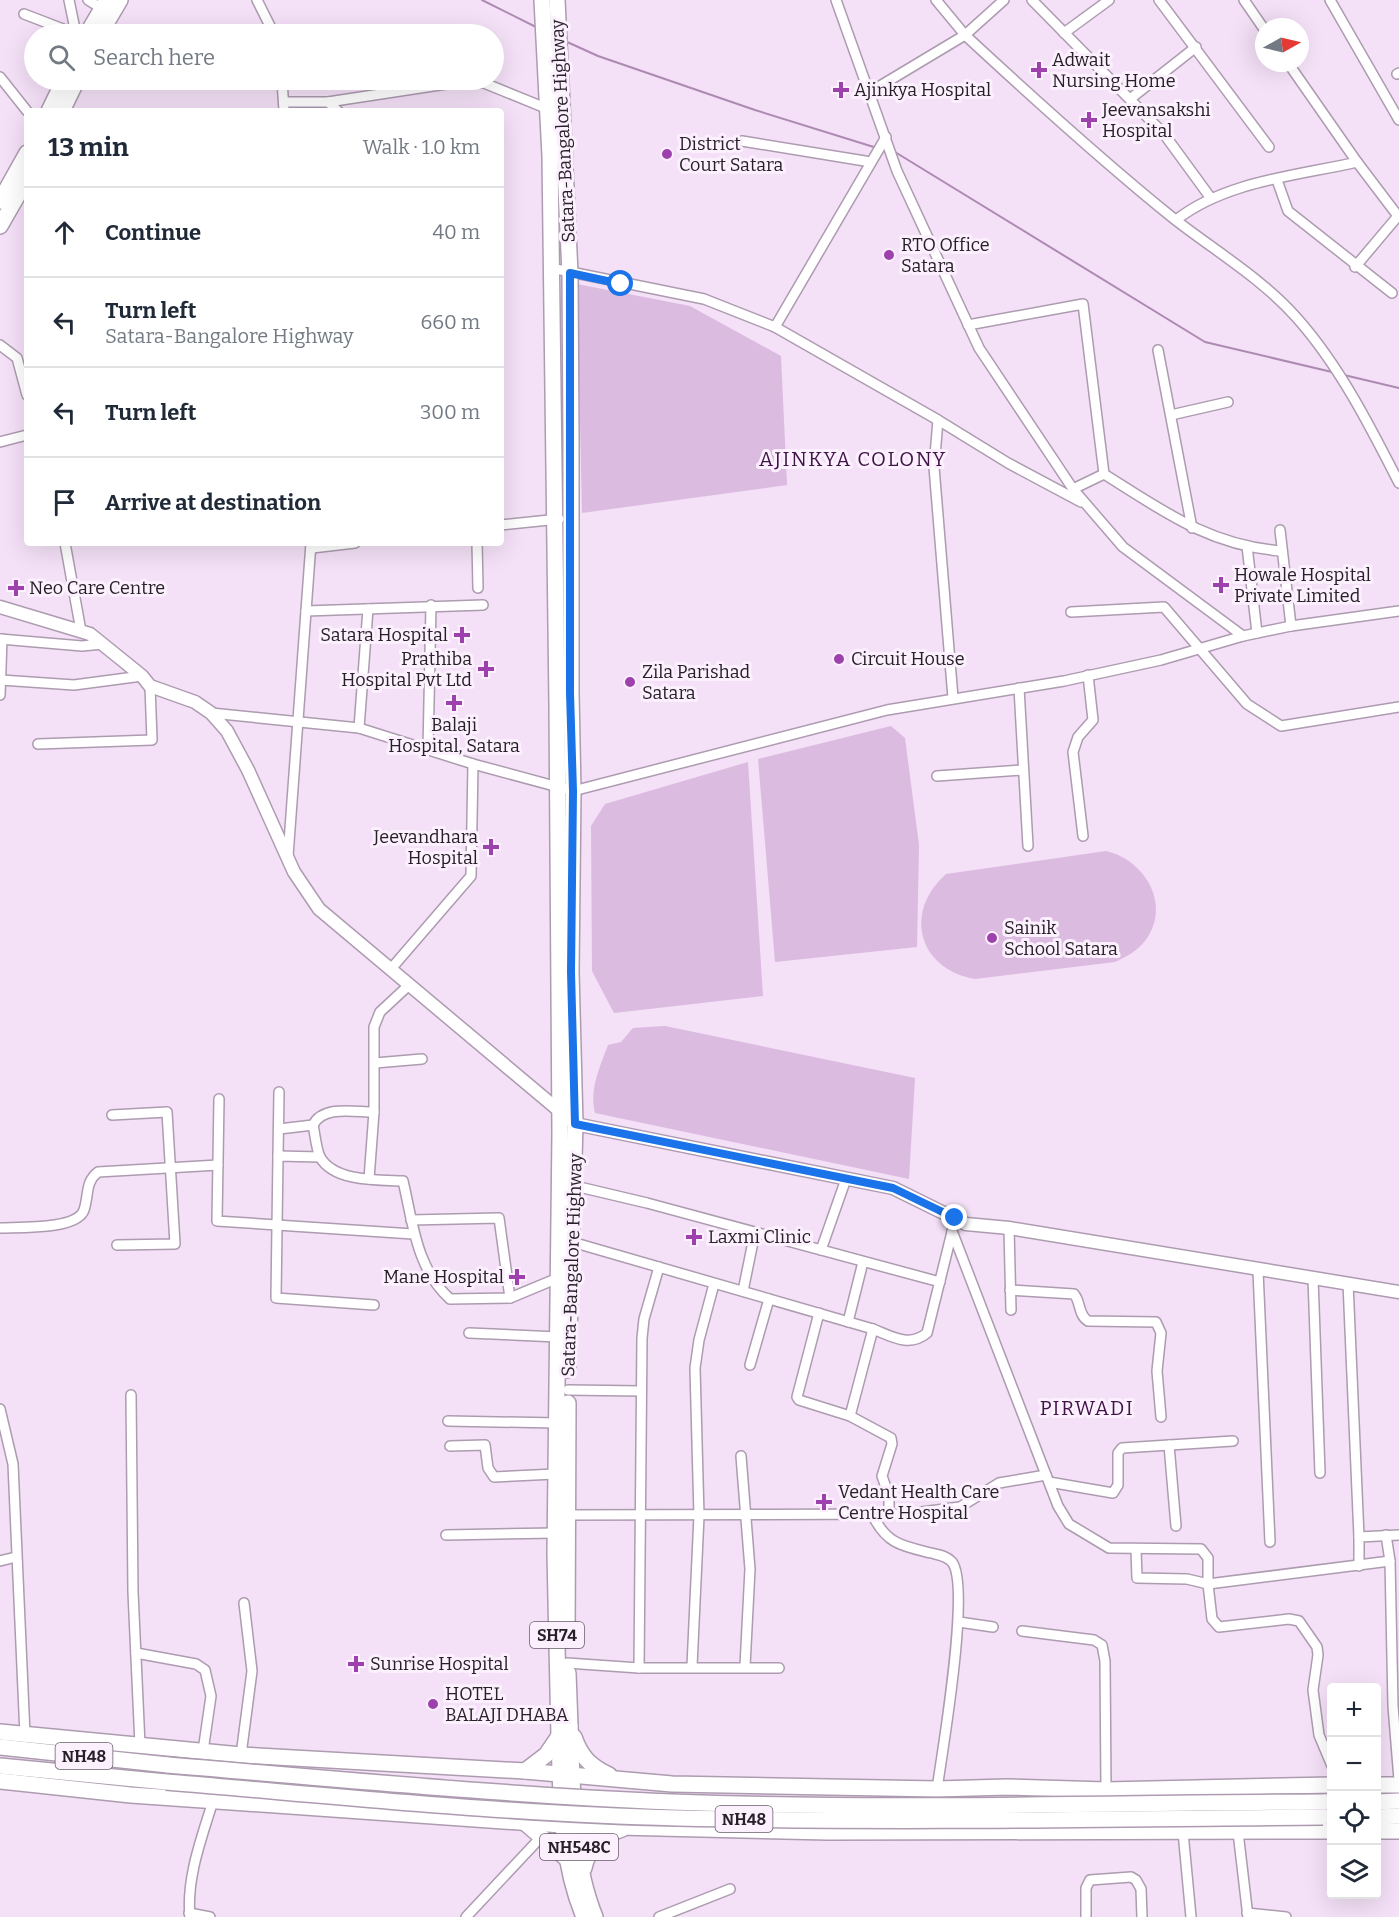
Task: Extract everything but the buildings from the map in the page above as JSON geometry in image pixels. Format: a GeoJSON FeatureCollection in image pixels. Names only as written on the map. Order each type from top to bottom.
{"type":"FeatureCollection","features":[{"type":"Feature","properties":{"kind":"main road"},"geometry":{"type":"LineString","coordinates":[[92,24],[102,5],[120,0]]}},
{"type":"Feature","properties":{"kind":"main road","name":"Satara-Bangalore Highway"},"geometry":{"type":"LineString","coordinates":[[542,0],[548,109],[554,519],[559,1111],[555,1474],[562,1515],[556,1533],[566,1774]]}},
{"type":"Feature","properties":{"kind":"main road","name":"Satara-Bangalore Highway"},"geometry":{"type":"LineString","coordinates":[[557,0],[570,273],[573,791],[571,972],[575,1124],[575,1186],[562,1515],[567,1663],[565,1731]]}},
{"type":"Feature","properties":{"kind":"main road"},"geometry":{"type":"LineString","coordinates":[[101,24],[102,5]]}},
{"type":"Feature","properties":{"kind":"main road"},"geometry":{"type":"LineString","coordinates":[[50,108],[59,90]]}},
{"type":"Feature","properties":{"kind":"main road"},"geometry":{"type":"LineString","coordinates":[[63,108],[72,90]]}},
{"type":"Feature","properties":{"kind":"main road"},"geometry":{"type":"LineString","coordinates":[[0,201],[24,158]]}},
{"type":"Feature","properties":{"kind":"main road"},"geometry":{"type":"LineString","coordinates":[[0,226],[24,184]]}},
{"type":"Feature","properties":{"kind":"main road"},"geometry":{"type":"LineString","coordinates":[[525,1771],[546,1755],[565,1731],[584,1759],[595,1768],[613,1777]]}},
{"type":"Feature","properties":{"kind":"main road"},"geometry":{"type":"LineString","coordinates":[[0,1732],[241,1755],[525,1771],[672,1784],[937,1790],[1007,1787],[1106,1790],[1327,1785]]}},
{"type":"Feature","properties":{"kind":"main road","name":"NH48"},"geometry":{"type":"LineString","coordinates":[[0,1747],[168,1765],[503,1794],[675,1802],[1327,1810]]}},
{"type":"Feature","properties":{"kind":"main road","name":"NH48"},"geometry":{"type":"LineString","coordinates":[[0,1766],[502,1810],[674,1818],[828,1821],[1327,1810]]}},
{"type":"Feature","properties":{"kind":"main road"},"geometry":{"type":"LineString","coordinates":[[448,1816],[450,1766]]}},
{"type":"Feature","properties":{"kind":"main road","name":"NH548C"},"geometry":{"type":"LineString","coordinates":[[566,1774],[569,1826],[567,1859],[584,1917]]}},
{"type":"Feature","properties":{"kind":"main road"},"geometry":{"type":"LineString","coordinates":[[0,1781],[213,1800],[569,1826],[828,1832],[1327,1832]]}},
{"type":"Feature","properties":{"kind":"main road"},"geometry":{"type":"LineString","coordinates":[[1381,1785],[1399,1785]]}},
{"type":"Feature","properties":{"kind":"main road"},"geometry":{"type":"LineString","coordinates":[[1381,1802],[1399,1802]]}},
{"type":"Feature","properties":{"kind":"main road"},"geometry":{"type":"LineString","coordinates":[[1381,1817],[1399,1816]]}},
{"type":"Feature","properties":{"kind":"main road"},"geometry":{"type":"LineString","coordinates":[[524,1821],[567,1859]]}},
{"type":"Feature","properties":{"kind":"main road","name":"NH548C"},"geometry":{"type":"LineString","coordinates":[[569,1826],[595,1917]]}},
{"type":"Feature","properties":{"kind":"main road"},"geometry":{"type":"LineString","coordinates":[[585,1887],[584,1867],[590,1850],[613,1832],[627,1828]]}},
{"type":"Feature","properties":{"kind":"main road"},"geometry":{"type":"LineString","coordinates":[[1381,1832],[1399,1832]]}},
{"type":"Feature","properties":{"kind":"street"},"geometry":{"type":"LineString","coordinates":[[69,0],[74,24]]}},
{"type":"Feature","properties":{"kind":"street"},"geometry":{"type":"LineString","coordinates":[[257,0],[269,24]]}},
{"type":"Feature","properties":{"kind":"street"},"geometry":{"type":"LineString","coordinates":[[836,0],[897,171],[979,348],[1073,489],[1123,547],[1243,636]]}},
{"type":"Feature","properties":{"kind":"street"},"geometry":{"type":"LineString","coordinates":[[936,0],[965,35],[1083,144],[1176,220],[1264,285],[1297,318],[1326,356],[1399,483]]}},
{"type":"Feature","properties":{"kind":"street"},"geometry":{"type":"LineString","coordinates":[[870,92],[965,35],[1004,0]]}},
{"type":"Feature","properties":{"kind":"street"},"geometry":{"type":"LineString","coordinates":[[1032,0],[1164,134],[1210,198]]}},
{"type":"Feature","properties":{"kind":"street"},"geometry":{"type":"LineString","coordinates":[[1064,33],[1109,0]]}},
{"type":"Feature","properties":{"kind":"street"},"geometry":{"type":"LineString","coordinates":[[1159,0],[1269,147]]}},
{"type":"Feature","properties":{"kind":"street"},"geometry":{"type":"LineString","coordinates":[[1244,0],[1256,18]]}},
{"type":"Feature","properties":{"kind":"street"},"geometry":{"type":"LineString","coordinates":[[1330,0],[1399,120]]}},
{"type":"Feature","properties":{"kind":"street"},"geometry":{"type":"LineString","coordinates":[[24,14],[50,24]]}},
{"type":"Feature","properties":{"kind":"street"},"geometry":{"type":"LineString","coordinates":[[1130,99],[1196,47]]}},
{"type":"Feature","properties":{"kind":"street"},"geometry":{"type":"LineString","coordinates":[[1294,72],[1398,216],[1355,267]]}},
{"type":"Feature","properties":{"kind":"street"},"geometry":{"type":"LineString","coordinates":[[0,77],[25,108]]}},
{"type":"Feature","properties":{"kind":"street"},"geometry":{"type":"LineString","coordinates":[[283,90],[284,107],[407,90]]}},
{"type":"Feature","properties":{"kind":"street"},"geometry":{"type":"LineString","coordinates":[[501,90],[548,109]]}},
{"type":"Feature","properties":{"kind":"street"},"geometry":{"type":"LineString","coordinates":[[328,102],[335,108]]}},
{"type":"Feature","properties":{"kind":"street"},"geometry":{"type":"LineString","coordinates":[[775,327],[886,137]]}},
{"type":"Feature","properties":{"kind":"street"},"geometry":{"type":"LineString","coordinates":[[742,141],[871,162]]}},
{"type":"Feature","properties":{"kind":"street"},"geometry":{"type":"LineString","coordinates":[[1176,220],[1210,198],[1357,162]]}},
{"type":"Feature","properties":{"kind":"street"},"geometry":{"type":"LineString","coordinates":[[1277,180],[1288,211],[1355,267],[1392,293]]}},
{"type":"Feature","properties":{"kind":"street"},"geometry":{"type":"LineString","coordinates":[[551,268],[704,299],[775,327],[938,420],[1008,463],[1086,504]]}},
{"type":"Feature","properties":{"kind":"street"},"geometry":{"type":"LineString","coordinates":[[968,325],[1083,304],[1104,474]]}},
{"type":"Feature","properties":{"kind":"street"},"geometry":{"type":"LineString","coordinates":[[0,345],[17,358],[24,384]]}},
{"type":"Feature","properties":{"kind":"street"},"geometry":{"type":"LineString","coordinates":[[1158,350],[1192,528]]}},
{"type":"Feature","properties":{"kind":"street"},"geometry":{"type":"LineString","coordinates":[[1171,415],[1228,402]]}},
{"type":"Feature","properties":{"kind":"street"},"geometry":{"type":"LineString","coordinates":[[938,420],[934,467],[953,698]]}},
{"type":"Feature","properties":{"kind":"street"},"geometry":{"type":"LineString","coordinates":[[0,442],[24,436]]}},
{"type":"Feature","properties":{"kind":"street"},"geometry":{"type":"LineString","coordinates":[[1073,489],[1104,474]]}},
{"type":"Feature","properties":{"kind":"street"},"geometry":{"type":"LineString","coordinates":[[1104,474],[1192,528],[1220,540],[1282,550]]}},
{"type":"Feature","properties":{"kind":"street"},"geometry":{"type":"LineString","coordinates":[[504,525],[570,517]]}},
{"type":"Feature","properties":{"kind":"street"},"geometry":{"type":"LineString","coordinates":[[1280,530],[1291,626]]}},
{"type":"Feature","properties":{"kind":"street"},"geometry":{"type":"LineString","coordinates":[[66,546],[81,631]]}},
{"type":"Feature","properties":{"kind":"street"},"geometry":{"type":"LineString","coordinates":[[288,856],[312,546]]}},
{"type":"Feature","properties":{"kind":"street"},"geometry":{"type":"LineString","coordinates":[[477,546],[478,588]]}},
{"type":"Feature","properties":{"kind":"street"},"geometry":{"type":"LineString","coordinates":[[1247,546],[1257,633]]}},
{"type":"Feature","properties":{"kind":"street"},"geometry":{"type":"LineString","coordinates":[[428,750],[431,605]]}},
{"type":"Feature","properties":{"kind":"street"},"geometry":{"type":"LineString","coordinates":[[306,611],[483,605]]}},
{"type":"Feature","properties":{"kind":"street"},"geometry":{"type":"LineString","coordinates":[[0,607],[90,634],[146,681],[195,702],[211,713],[227,731],[248,770],[300,882],[319,909],[575,1124],[893,1188],[953,1224],[1009,1228],[1258,1271],[1399,1292]]}},
{"type":"Feature","properties":{"kind":"street"},"geometry":{"type":"LineString","coordinates":[[1071,612],[1164,607],[1202,648],[1246,704],[1281,726],[1399,707]]}},
{"type":"Feature","properties":{"kind":"street"},"geometry":{"type":"LineString","coordinates":[[359,728],[368,609]]}},
{"type":"Feature","properties":{"kind":"street"},"geometry":{"type":"LineString","coordinates":[[211,713],[359,728],[473,764],[573,791],[806,729],[887,710],[1088,675],[1291,626],[1399,611]]}},
{"type":"Feature","properties":{"kind":"street"},"geometry":{"type":"LineString","coordinates":[[0,695],[1,639],[82,646],[102,644]]}},
{"type":"Feature","properties":{"kind":"street"},"geometry":{"type":"LineString","coordinates":[[1083,836],[1072,752],[1078,737],[1093,720],[1088,675]]}},
{"type":"Feature","properties":{"kind":"street"},"geometry":{"type":"LineString","coordinates":[[1,680],[74,685],[146,681]]}},
{"type":"Feature","properties":{"kind":"street"},"geometry":{"type":"LineString","coordinates":[[38,744],[152,740],[146,681]]}},
{"type":"Feature","properties":{"kind":"street"},"geometry":{"type":"LineString","coordinates":[[1019,687],[1028,846]]}},
{"type":"Feature","properties":{"kind":"street"},"geometry":{"type":"LineString","coordinates":[[390,970],[471,876],[473,764]]}},
{"type":"Feature","properties":{"kind":"street"},"geometry":{"type":"LineString","coordinates":[[937,776],[1023,770]]}},
{"type":"Feature","properties":{"kind":"street"},"geometry":{"type":"LineString","coordinates":[[369,1179],[374,1112],[373,1030],[380,1012],[408,986]]}},
{"type":"Feature","properties":{"kind":"street"},"geometry":{"type":"LineString","coordinates":[[375,1063],[422,1059]]}},
{"type":"Feature","properties":{"kind":"street"},"geometry":{"type":"LineString","coordinates":[[279,1092],[276,1298],[374,1305]]}},
{"type":"Feature","properties":{"kind":"street"},"geometry":{"type":"LineString","coordinates":[[219,1099],[217,1221],[413,1234]]}},
{"type":"Feature","properties":{"kind":"street"},"geometry":{"type":"LineString","coordinates":[[112,1115],[167,1112],[174,1244],[117,1245]]}},
{"type":"Feature","properties":{"kind":"street"},"geometry":{"type":"LineString","coordinates":[[374,1112],[326,1112],[317,1116],[313,1125],[320,1157],[334,1172],[369,1179],[403,1181],[413,1234],[437,1286],[450,1299],[510,1298],[558,1278]]}},
{"type":"Feature","properties":{"kind":"street"},"geometry":{"type":"LineString","coordinates":[[279,1130],[313,1125]]}},
{"type":"Feature","properties":{"kind":"street"},"geometry":{"type":"LineString","coordinates":[[278,1156],[320,1157]]}},
{"type":"Feature","properties":{"kind":"street"},"geometry":{"type":"LineString","coordinates":[[0,1228],[48,1226],[74,1220],[84,1210],[89,1182],[98,1172],[218,1165]]}},
{"type":"Feature","properties":{"kind":"street"},"geometry":{"type":"LineString","coordinates":[[821,1250],[846,1179]]}},
{"type":"Feature","properties":{"kind":"street"},"geometry":{"type":"LineString","coordinates":[[575,1186],[940,1282]]}},
{"type":"Feature","properties":{"kind":"street"},"geometry":{"type":"LineString","coordinates":[[411,1221],[499,1218],[510,1298]]}},
{"type":"Feature","properties":{"kind":"street"},"geometry":{"type":"LineString","coordinates":[[572,1242],[873,1329],[906,1342],[921,1338],[927,1333],[953,1224]]}},
{"type":"Feature","properties":{"kind":"street"},"geometry":{"type":"LineString","coordinates":[[953,1224],[1058,1506],[1069,1524],[1109,1548],[1201,1549],[1208,1558],[1212,1619],[1219,1627],[1295,1618],[1317,1647],[1313,1690],[1319,1735],[1327,1754]]}},
{"type":"Feature","properties":{"kind":"street"},"geometry":{"type":"LineString","coordinates":[[1009,1228],[1011,1310]]}},
{"type":"Feature","properties":{"kind":"street"},"geometry":{"type":"LineString","coordinates":[[743,1291],[755,1232]]}},
{"type":"Feature","properties":{"kind":"street"},"geometry":{"type":"LineString","coordinates":[[848,1322],[863,1262]]}},
{"type":"Feature","properties":{"kind":"street"},"geometry":{"type":"LineString","coordinates":[[639,1668],[641,1391],[644,1319],[659,1267]]}},
{"type":"Feature","properties":{"kind":"street"},"geometry":{"type":"LineString","coordinates":[[1258,1271],[1270,1542]]}},
{"type":"Feature","properties":{"kind":"street"},"geometry":{"type":"LineString","coordinates":[[1313,1278],[1320,1473]]}},
{"type":"Feature","properties":{"kind":"street"},"geometry":{"type":"LineString","coordinates":[[1348,1283],[1359,1566]]}},
{"type":"Feature","properties":{"kind":"street"},"geometry":{"type":"LineString","coordinates":[[692,1666],[699,1516],[695,1368],[699,1340],[714,1284]]}},
{"type":"Feature","properties":{"kind":"street"},"geometry":{"type":"LineString","coordinates":[[1010,1290],[1074,1294],[1078,1299],[1082,1315],[1088,1321],[1155,1323],[1161,1333],[1157,1371],[1161,1417]]}},
{"type":"Feature","properties":{"kind":"street"},"geometry":{"type":"LineString","coordinates":[[750,1365],[769,1299]]}},
{"type":"Feature","properties":{"kind":"street"},"geometry":{"type":"LineString","coordinates":[[819,1313],[797,1397],[799,1400],[850,1416],[891,1438],[892,1444],[882,1476],[889,1496],[889,1515]]}},
{"type":"Feature","properties":{"kind":"street"},"geometry":{"type":"LineString","coordinates":[[850,1416],[873,1329]]}},
{"type":"Feature","properties":{"kind":"street"},"geometry":{"type":"LineString","coordinates":[[469,1333],[558,1337]]}},
{"type":"Feature","properties":{"kind":"street"},"geometry":{"type":"LineString","coordinates":[[568,1390],[641,1391]]}},
{"type":"Feature","properties":{"kind":"street"},"geometry":{"type":"LineString","coordinates":[[131,1395],[140,1744]]}},
{"type":"Feature","properties":{"kind":"street"},"geometry":{"type":"LineString","coordinates":[[0,1409],[13,1464],[25,1736]]}},
{"type":"Feature","properties":{"kind":"street"},"geometry":{"type":"LineString","coordinates":[[448,1421],[557,1423]]}},
{"type":"Feature","properties":{"kind":"street"},"geometry":{"type":"LineString","coordinates":[[562,1515],[889,1515],[960,1508],[999,1483],[1048,1478],[1113,1493],[1118,1485],[1119,1449],[1233,1441]]}},
{"type":"Feature","properties":{"kind":"street"},"geometry":{"type":"LineString","coordinates":[[450,1446],[485,1445],[488,1468],[494,1477],[555,1474]]}},
{"type":"Feature","properties":{"kind":"street"},"geometry":{"type":"LineString","coordinates":[[1169,1445],[1176,1526]]}},
{"type":"Feature","properties":{"kind":"street"},"geometry":{"type":"LineString","coordinates":[[741,1456],[750,1569],[745,1666]]}},
{"type":"Feature","properties":{"kind":"street"},"geometry":{"type":"LineString","coordinates":[[873,1516],[881,1532],[891,1539],[945,1557],[953,1563],[959,1622],[937,1790]]}},
{"type":"Feature","properties":{"kind":"street"},"geometry":{"type":"LineString","coordinates":[[446,1536],[556,1533]]}},
{"type":"Feature","properties":{"kind":"street"},"geometry":{"type":"LineString","coordinates":[[1386,1535],[1390,1561],[1399,1780]]}},
{"type":"Feature","properties":{"kind":"street"},"geometry":{"type":"LineString","coordinates":[[1359,1537],[1399,1535]]}},
{"type":"Feature","properties":{"kind":"street"},"geometry":{"type":"LineString","coordinates":[[1136,1550],[1137,1578],[1187,1579],[1208,1584],[1390,1561]]}},
{"type":"Feature","properties":{"kind":"street"},"geometry":{"type":"LineString","coordinates":[[0,1561],[16,1557]]}},
{"type":"Feature","properties":{"kind":"street"},"geometry":{"type":"LineString","coordinates":[[241,1755],[252,1671],[244,1603]]}},
{"type":"Feature","properties":{"kind":"street"},"geometry":{"type":"LineString","coordinates":[[959,1622],[993,1627]]}},
{"type":"Feature","properties":{"kind":"street"},"geometry":{"type":"LineString","coordinates":[[1022,1631],[1094,1640],[1102,1645],[1105,1661],[1106,1790]]}},
{"type":"Feature","properties":{"kind":"street"},"geometry":{"type":"LineString","coordinates":[[136,1653],[196,1664],[206,1670],[212,1696],[203,1751]]}},
{"type":"Feature","properties":{"kind":"street"},"geometry":{"type":"LineString","coordinates":[[567,1663],[639,1668],[692,1666],[779,1668]]}},
{"type":"Feature","properties":{"kind":"street"},"geometry":{"type":"LineString","coordinates":[[210,1917],[189,1915],[198,1848],[213,1800]]}},
{"type":"Feature","properties":{"kind":"street"},"geometry":{"type":"LineString","coordinates":[[1183,1832],[1191,1917]]}},
{"type":"Feature","properties":{"kind":"street"},"geometry":{"type":"LineString","coordinates":[[1238,1832],[1248,1915],[1286,1917]]}},
{"type":"Feature","properties":{"kind":"street"},"geometry":{"type":"LineString","coordinates":[[466,1917],[542,1836]]}},
{"type":"Feature","properties":{"kind":"street"},"geometry":{"type":"LineString","coordinates":[[1086,1917],[1086,1888],[1090,1880],[1131,1877],[1136,1880],[1141,1889],[1142,1917]]}},
{"type":"Feature","properties":{"kind":"street"},"geometry":{"type":"LineString","coordinates":[[658,1917],[730,1889]]}},
{"type":"Feature","properties":{"kind":"shaded area"},"geometry":{"type":"Polygon","coordinates":[[[577,284],[690,306],[781,356],[787,485],[582,513],[577,284]]]}},
{"type":"Feature","properties":{"kind":"shaded area"},"geometry":{"type":"Polygon","coordinates":[[[891,726],[905,738],[919,845],[917,947],[775,962],[758,759],[891,726]]]}},
{"type":"Feature","properties":{"kind":"shaded area"},"geometry":{"type":"Polygon","coordinates":[[[748,762],[763,996],[614,1013],[592,971],[591,826],[605,804],[748,762]]]}},
{"type":"Feature","properties":{"kind":"shaded area"},"geometry":{"type":"Polygon","coordinates":[[[1106,851],[1120,856],[1143,874],[1155,899],[1156,913],[1153,927],[1142,945],[1127,956],[1115,962],[975,979],[956,973],[940,964],[929,951],[923,937],[921,921],[924,905],[933,889],[946,874],[1106,851]]]}},
{"type":"Feature","properties":{"kind":"shaded area"},"geometry":{"type":"Polygon","coordinates":[[[665,1026],[915,1078],[909,1179],[595,1113],[594,1087],[608,1045],[621,1042],[633,1028],[665,1026]]]}},
{"type":"Feature","properties":{"kind":"waterway"},"geometry":{"type":"LineString","coordinates":[[482,0],[538,28]]}},
{"type":"Feature","properties":{"kind":"waterway"},"geometry":{"type":"LineString","coordinates":[[565,41],[598,56],[755,110],[877,148]]}},
{"type":"Feature","properties":{"kind":"waterway"},"geometry":{"type":"LineString","coordinates":[[895,152],[1205,342],[1332,372]]}},
{"type":"Feature","properties":{"kind":"waterway"},"geometry":{"type":"LineString","coordinates":[[1344,375],[1399,388]]}},
{"type":"Feature","properties":{"kind":"place","name":"Adwait Nursing Home"},"geometry":{"type":"Point","coordinates":[1039,70]}},
{"type":"Feature","properties":{"kind":"place","name":"Ajinkya Hospital"},"geometry":{"type":"Point","coordinates":[841,90]}},
{"type":"Feature","properties":{"kind":"place","name":"Jeevansakshi Hospital"},"geometry":{"type":"Point","coordinates":[1089,120]}},
{"type":"Feature","properties":{"kind":"place","name":"District Court Satara"},"geometry":{"type":"Point","coordinates":[667,154]}},
{"type":"Feature","properties":{"kind":"place","name":"RTO Office Satara"},"geometry":{"type":"Point","coordinates":[889,255]}},
{"type":"Feature","properties":{"kind":"place","name":"Howale Hospital Private Limited"},"geometry":{"type":"Point","coordinates":[1221,585]}},
{"type":"Feature","properties":{"kind":"place","name":"Neo Care Centre"},"geometry":{"type":"Point","coordinates":[16,588]}},
{"type":"Feature","properties":{"kind":"place","name":"Satara Hospital"},"geometry":{"type":"Point","coordinates":[462,635]}},
{"type":"Feature","properties":{"kind":"place","name":"Circuit House"},"geometry":{"type":"Point","coordinates":[839,659]}},
{"type":"Feature","properties":{"kind":"place","name":"Prathiba Hospital Pvt Ltd"},"geometry":{"type":"Point","coordinates":[486,669]}},
{"type":"Feature","properties":{"kind":"place","name":"Zila Parishad Satara"},"geometry":{"type":"Point","coordinates":[630,682]}},
{"type":"Feature","properties":{"kind":"place","name":"Balaji Hospital, Satara"},"geometry":{"type":"Point","coordinates":[454,703]}},
{"type":"Feature","properties":{"kind":"place","name":"Jeevandhara Hospital"},"geometry":{"type":"Point","coordinates":[491,847]}},
{"type":"Feature","properties":{"kind":"place","name":"Sainik School Satara"},"geometry":{"type":"Point","coordinates":[992,938]}},
{"type":"Feature","properties":{"kind":"place","name":"Laxmi Clinic"},"geometry":{"type":"Point","coordinates":[694,1237]}},
{"type":"Feature","properties":{"kind":"place","name":"Mane Hospital"},"geometry":{"type":"Point","coordinates":[517,1277]}},
{"type":"Feature","properties":{"kind":"place","name":"Vedant Health Care Centre Hospital"},"geometry":{"type":"Point","coordinates":[824,1502]}},
{"type":"Feature","properties":{"kind":"place","name":"Sunrise Hospital"},"geometry":{"type":"Point","coordinates":[356,1664]}},
{"type":"Feature","properties":{"kind":"place","name":"HOTEL BALAJI DHABA"},"geometry":{"type":"Point","coordinates":[433,1704]}},
{"type":"Feature","properties":{"kind":"district","name":"AJINKYA COLONY"},"geometry":{"type":"Point","coordinates":[853,459]}},
{"type":"Feature","properties":{"kind":"district","name":"PIRWADI"},"geometry":{"type":"Point","coordinates":[1087,1408]}},
{"type":"Feature","properties":{"kind":"route"},"geometry":{"type":"LineString","coordinates":[[621,284],[570,273],[570,693],[573,791],[571,972],[575,1124],[893,1188],[955,1218]]}}]}
